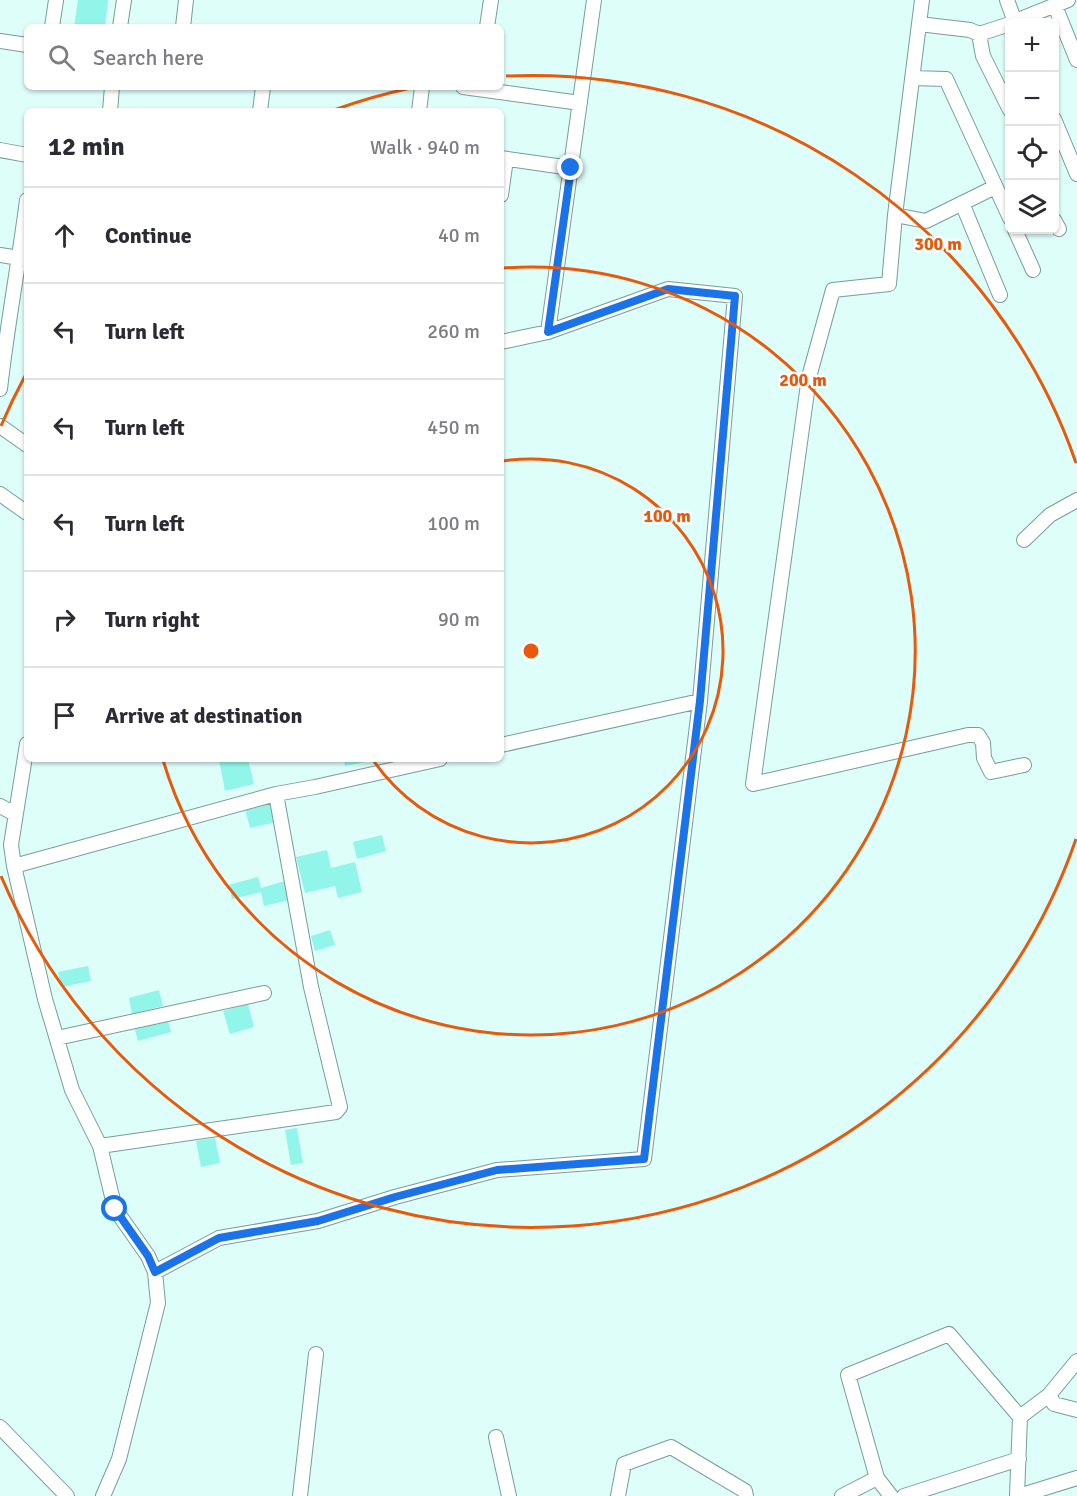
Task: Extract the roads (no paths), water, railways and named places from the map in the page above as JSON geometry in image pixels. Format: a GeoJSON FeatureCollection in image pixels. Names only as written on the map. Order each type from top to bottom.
{"type":"FeatureCollection","features":[{"type":"Feature","properties":{"kind":"street"},"geometry":{"type":"LineString","coordinates":[[52,24],[56,0]]}},
{"type":"Feature","properties":{"kind":"street"},"geometry":{"type":"LineString","coordinates":[[120,24],[124,0]]}},
{"type":"Feature","properties":{"kind":"street"},"geometry":{"type":"LineString","coordinates":[[183,24],[186,0]]}},
{"type":"Feature","properties":{"kind":"street"},"geometry":{"type":"LineString","coordinates":[[487,24],[491,0]]}},
{"type":"Feature","properties":{"kind":"street"},"geometry":{"type":"LineString","coordinates":[[548,332],[594,0]]}},
{"type":"Feature","properties":{"kind":"street"},"geometry":{"type":"LineString","coordinates":[[922,0],[895,215],[889,284],[833,290],[809,377],[753,784],[968,735],[978,735],[983,743],[984,759],[991,772],[1024,765]]}},
{"type":"Feature","properties":{"kind":"street"},"geometry":{"type":"LineString","coordinates":[[1007,0],[1012,18]]}},
{"type":"Feature","properties":{"kind":"street"},"geometry":{"type":"LineString","coordinates":[[1025,18],[1068,0]]}},
{"type":"Feature","properties":{"kind":"street"},"geometry":{"type":"LineString","coordinates":[[1055,6],[1077,60]]}},
{"type":"Feature","properties":{"kind":"street"},"geometry":{"type":"LineString","coordinates":[[919,24],[970,30],[979,34],[1005,26]]}},
{"type":"Feature","properties":{"kind":"street"},"geometry":{"type":"LineString","coordinates":[[979,34],[983,56],[1005,100]]}},
{"type":"Feature","properties":{"kind":"street"},"geometry":{"type":"LineString","coordinates":[[0,41],[24,45]]}},
{"type":"Feature","properties":{"kind":"street"},"geometry":{"type":"LineString","coordinates":[[912,78],[946,79],[1005,208]]}},
{"type":"Feature","properties":{"kind":"street"},"geometry":{"type":"LineString","coordinates":[[110,108],[112,90]]}},
{"type":"Feature","properties":{"kind":"street"},"geometry":{"type":"LineString","coordinates":[[260,108],[263,90]]}},
{"type":"Feature","properties":{"kind":"street"},"geometry":{"type":"LineString","coordinates":[[419,108],[422,90]]}},
{"type":"Feature","properties":{"kind":"street"},"geometry":{"type":"LineString","coordinates":[[492,90],[580,103]]}},
{"type":"Feature","properties":{"kind":"street"},"geometry":{"type":"LineString","coordinates":[[1057,126],[1077,174]]}},
{"type":"Feature","properties":{"kind":"street"},"geometry":{"type":"LineString","coordinates":[[0,150],[24,154]]}},
{"type":"Feature","properties":{"kind":"street"},"geometry":{"type":"LineString","coordinates":[[504,159],[571,168]]}},
{"type":"Feature","properties":{"kind":"street"},"geometry":{"type":"LineString","coordinates":[[895,215],[926,221],[995,187]]}},
{"type":"Feature","properties":{"kind":"street"},"geometry":{"type":"LineString","coordinates":[[962,203],[1000,295]]}},
{"type":"Feature","properties":{"kind":"street"},"geometry":{"type":"LineString","coordinates":[[0,389],[24,222]]}},
{"type":"Feature","properties":{"kind":"street"},"geometry":{"type":"LineString","coordinates":[[1017,234],[1033,270]]}},
{"type":"Feature","properties":{"kind":"street"},"geometry":{"type":"LineString","coordinates":[[0,255],[19,258]]}},
{"type":"Feature","properties":{"kind":"street"},"geometry":{"type":"LineString","coordinates":[[155,1272],[219,1238],[318,1221],[395,1197],[497,1170],[644,1159],[700,701],[735,296],[668,289],[548,332],[504,341]]}},
{"type":"Feature","properties":{"kind":"street"},"geometry":{"type":"LineString","coordinates":[[0,426],[24,443]]}},
{"type":"Feature","properties":{"kind":"street"},"geometry":{"type":"LineString","coordinates":[[0,494],[24,511]]}},
{"type":"Feature","properties":{"kind":"street"},"geometry":{"type":"LineString","coordinates":[[1024,540],[1050,515],[1077,500]]}},
{"type":"Feature","properties":{"kind":"street"},"geometry":{"type":"LineString","coordinates":[[504,745],[700,701]]}},
{"type":"Feature","properties":{"kind":"street"},"geometry":{"type":"LineString","coordinates":[[24,761],[11,845],[45,999],[72,1090],[100,1146],[115,1209],[148,1256],[155,1272],[158,1303],[119,1458],[103,1496]]}},
{"type":"Feature","properties":{"kind":"street"},"geometry":{"type":"LineString","coordinates":[[14,866],[276,794],[427,762]]}},
{"type":"Feature","properties":{"kind":"street"},"geometry":{"type":"LineString","coordinates":[[100,1146],[336,1112],[340,1107],[311,987],[276,794]]}},
{"type":"Feature","properties":{"kind":"street"},"geometry":{"type":"LineString","coordinates":[[0,806],[15,813]]}},
{"type":"Feature","properties":{"kind":"street"},"geometry":{"type":"LineString","coordinates":[[57,1038],[264,993]]}},
{"type":"Feature","properties":{"kind":"street"},"geometry":{"type":"LineString","coordinates":[[891,1496],[877,1478],[848,1375],[949,1334],[1020,1417],[1018,1496],[1077,1478]]}},
{"type":"Feature","properties":{"kind":"street"},"geometry":{"type":"LineString","coordinates":[[300,1496],[316,1354]]}},
{"type":"Feature","properties":{"kind":"street"},"geometry":{"type":"LineString","coordinates":[[1020,1417],[1049,1395],[1077,1361]]}},
{"type":"Feature","properties":{"kind":"street"},"geometry":{"type":"LineString","coordinates":[[1049,1395],[1054,1404],[1077,1410]]}},
{"type":"Feature","properties":{"kind":"street"},"geometry":{"type":"LineString","coordinates":[[0,1427],[67,1496]]}},
{"type":"Feature","properties":{"kind":"street"},"geometry":{"type":"LineString","coordinates":[[496,1437],[509,1496]]}},
{"type":"Feature","properties":{"kind":"street"},"geometry":{"type":"LineString","coordinates":[[618,1496],[624,1464],[671,1447],[745,1491],[746,1496]]}},
{"type":"Feature","properties":{"kind":"street"},"geometry":{"type":"LineString","coordinates":[[904,1496],[1019,1460]]}},
{"type":"Feature","properties":{"kind":"street"},"geometry":{"type":"LineString","coordinates":[[843,1496],[877,1478]]}}]}
